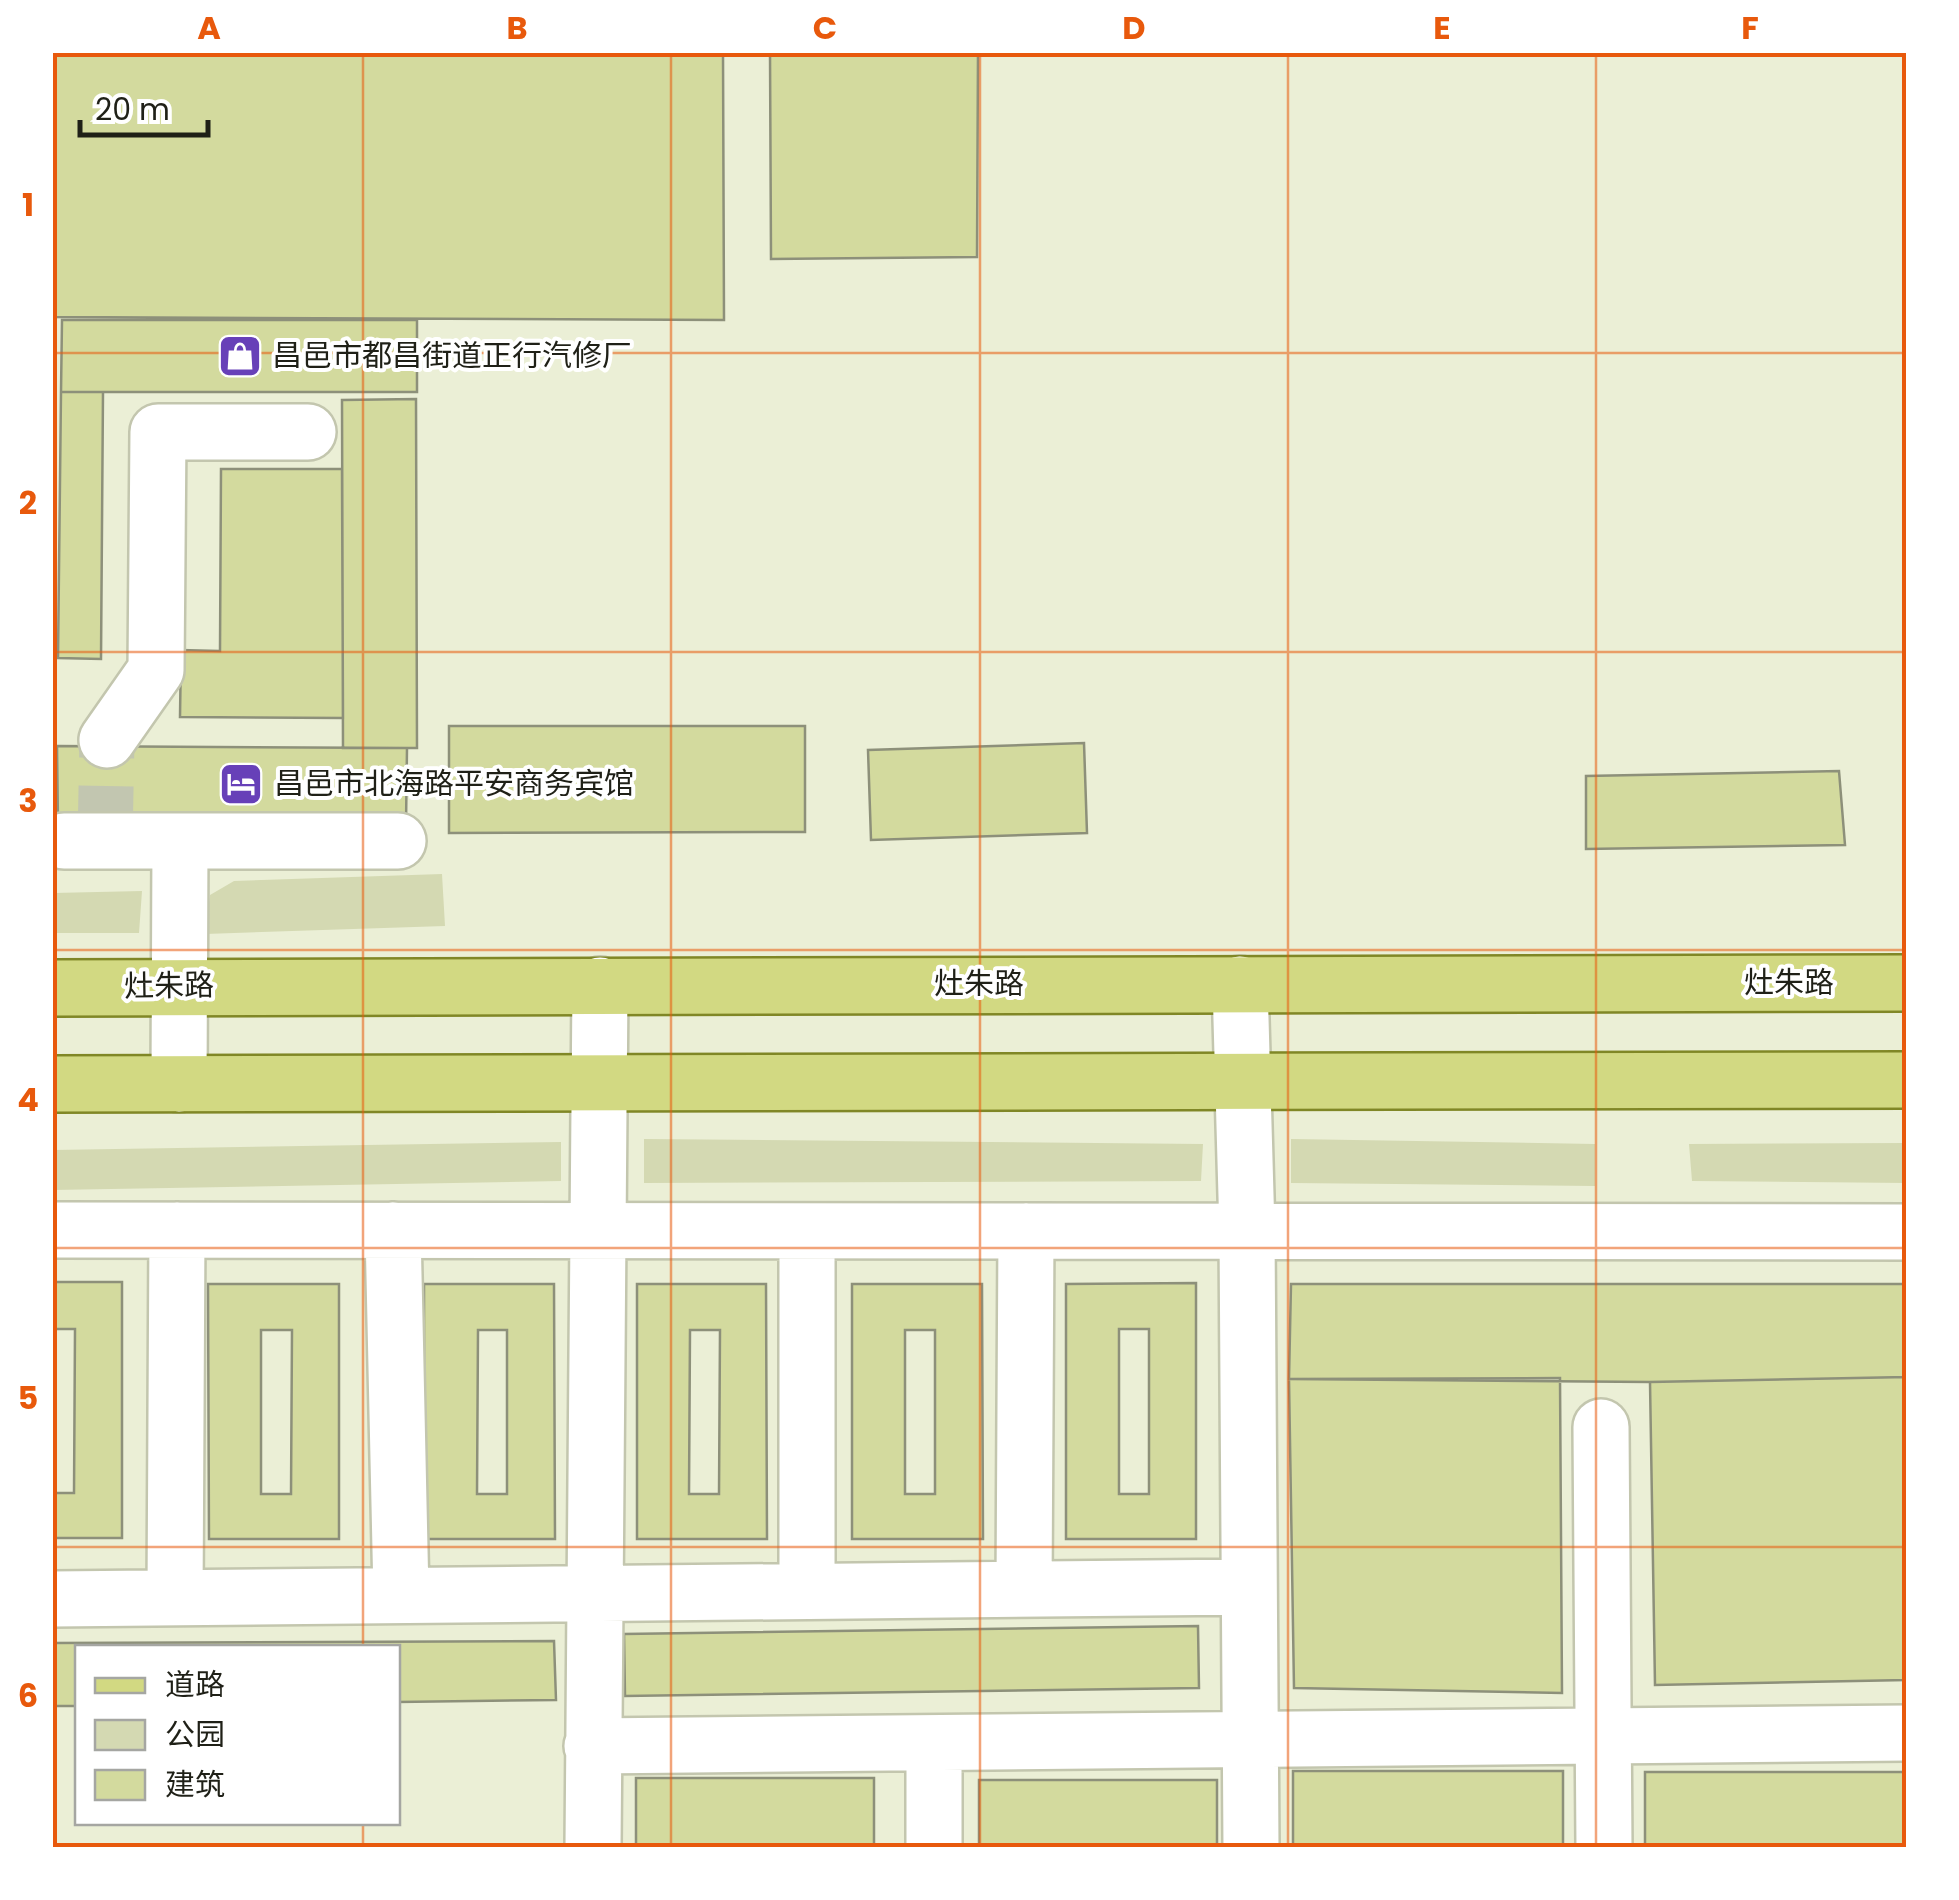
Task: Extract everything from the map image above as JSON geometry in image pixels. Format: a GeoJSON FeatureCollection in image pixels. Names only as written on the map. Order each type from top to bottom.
{"type":"FeatureCollection","features":[{"type":"Feature","properties":{"kind":"main road","name":"灶朱路"},"geometry":{"type":"LineString","coordinates":[[52,988],[1906,983]]}},
{"type":"Feature","properties":{"kind":"main road"},"geometry":{"type":"LineString","coordinates":[[52,1084],[1906,1080]]}},
{"type":"Feature","properties":{"kind":"lane"},"geometry":{"type":"LineString","coordinates":[[107,740],[156,670],[158,432],[308,432]]}},
{"type":"Feature","properties":{"kind":"lane"},"geometry":{"type":"LineString","coordinates":[[64,841],[398,841]]}},
{"type":"Feature","properties":{"kind":"lane"},"geometry":{"type":"LineString","coordinates":[[179,1084],[180,841]]}},
{"type":"Feature","properties":{"kind":"lane"},"geometry":{"type":"LineString","coordinates":[[1240,984],[1247,1231],[1251,1848]]}},
{"type":"Feature","properties":{"kind":"lane"},"geometry":{"type":"LineString","coordinates":[[593,1848],[600,985]]}},
{"type":"Feature","properties":{"kind":"lane"},"geometry":{"type":"LineString","coordinates":[[52,1230],[1906,1232]]}},
{"type":"Feature","properties":{"kind":"lane"},"geometry":{"type":"LineString","coordinates":[[175,1598],[177,1230]]}},
{"type":"Feature","properties":{"kind":"lane"},"geometry":{"type":"LineString","coordinates":[[392,1230],[401,1595]]}},
{"type":"Feature","properties":{"kind":"lane"},"geometry":{"type":"LineString","coordinates":[[807,1230],[807,1591]]}},
{"type":"Feature","properties":{"kind":"lane"},"geometry":{"type":"LineString","coordinates":[[1024,1589],[1026,1231]]}},
{"type":"Feature","properties":{"kind":"lane"},"geometry":{"type":"LineString","coordinates":[[1601,1426],[1604,1848]]}},
{"type":"Feature","properties":{"kind":"lane"},"geometry":{"type":"LineString","coordinates":[[52,1599],[1249,1587]]}},
{"type":"Feature","properties":{"kind":"lane"},"geometry":{"type":"LineString","coordinates":[[592,1746],[1906,1733]]}},
{"type":"Feature","properties":{"kind":"lane"},"geometry":{"type":"LineString","coordinates":[[934,1743],[934,1848]]}},
{"type":"Feature","properties":{"kind":"green space"},"geometry":{"type":"Polygon","coordinates":[[[442,874],[445,926],[205,934],[210,895],[234,881],[442,874]]]}},
{"type":"Feature","properties":{"kind":"green space"},"geometry":{"type":"Polygon","coordinates":[[[142,891],[139,933],[53,933],[53,893],[142,891]]]}},
{"type":"Feature","properties":{"kind":"green space"},"geometry":{"type":"Polygon","coordinates":[[[644,1139],[1203,1144],[1201,1181],[644,1183],[644,1139]]]}},
{"type":"Feature","properties":{"kind":"green space"},"geometry":{"type":"Polygon","coordinates":[[[1291,1139],[1595,1144],[1595,1186],[1291,1183],[1291,1139]]]}},
{"type":"Feature","properties":{"kind":"green space"},"geometry":{"type":"Polygon","coordinates":[[[561,1142],[561,1181],[53,1190],[53,1150],[561,1142]]]}},
{"type":"Feature","properties":{"kind":"green space"},"geometry":{"type":"Polygon","coordinates":[[[1906,1143],[1906,1183],[1692,1181],[1689,1144],[1906,1143]]]}},
{"type":"Feature","properties":{"kind":"building"},"geometry":{"type":"Polygon","coordinates":[[[52,52],[723,52],[724,320],[52,317],[52,52]]]}},
{"type":"Feature","properties":{"kind":"building"},"geometry":{"type":"Polygon","coordinates":[[[770,52],[978,52],[977,257],[771,259],[770,52]]]}},
{"type":"Feature","properties":{"kind":"building","name":"昌邑市都昌街道正行汽修厂"},"geometry":{"type":"Polygon","coordinates":[[[62,320],[417,320],[417,392],[61,392],[62,320]]]}},
{"type":"Feature","properties":{"kind":"building"},"geometry":{"type":"Polygon","coordinates":[[[61,392],[103,392],[101,659],[58,658],[61,392]]]}},
{"type":"Feature","properties":{"kind":"building"},"geometry":{"type":"Polygon","coordinates":[[[416,399],[417,748],[343,748],[342,400],[416,399]]]}},
{"type":"Feature","properties":{"kind":"building"},"geometry":{"type":"Polygon","coordinates":[[[221,469],[342,469],[343,718],[180,717],[181,650],[220,651],[221,469]]]}},
{"type":"Feature","properties":{"kind":"building"},"geometry":{"type":"Polygon","coordinates":[[[449,726],[805,726],[805,832],[449,833],[449,726]]]}},
{"type":"Feature","properties":{"kind":"building"},"geometry":{"type":"Polygon","coordinates":[[[1084,743],[1087,833],[871,840],[868,750],[1084,743]]]}},
{"type":"Feature","properties":{"kind":"building"},"geometry":{"type":"Polygon","coordinates":[[[57,746],[407,748],[406,825],[58,825],[57,746]]]}},
{"type":"Feature","properties":{"kind":"building"},"geometry":{"type":"Polygon","coordinates":[[[1839,771],[1845,845],[1586,849],[1586,776],[1839,771]]]}},
{"type":"Feature","properties":{"kind":"building"},"geometry":{"type":"Polygon","coordinates":[[[52,1282],[122,1282],[122,1538],[52,1538],[52,1493],[74,1493],[75,1329],[52,1329],[52,1282]]]}},
{"type":"Feature","properties":{"kind":"building"},"geometry":{"type":"Polygon","coordinates":[[[1196,1283],[1196,1539],[1066,1539],[1066,1284],[1196,1283]],[[1119,1329],[1119,1494],[1149,1494],[1149,1329],[1119,1329]]]}},
{"type":"Feature","properties":{"kind":"building"},"geometry":{"type":"Polygon","coordinates":[[[208,1284],[339,1284],[339,1539],[209,1539],[208,1284]],[[261,1330],[261,1494],[291,1494],[292,1330],[261,1330]]]}},
{"type":"Feature","properties":{"kind":"building"},"geometry":{"type":"Polygon","coordinates":[[[424,1284],[554,1284],[555,1539],[424,1539],[424,1284]],[[478,1330],[477,1494],[507,1494],[507,1330],[478,1330]]]}},
{"type":"Feature","properties":{"kind":"building"},"geometry":{"type":"Polygon","coordinates":[[[637,1284],[766,1284],[767,1539],[637,1539],[637,1284]],[[690,1330],[689,1494],[719,1494],[720,1330],[690,1330]]]}},
{"type":"Feature","properties":{"kind":"building"},"geometry":{"type":"Polygon","coordinates":[[[852,1284],[982,1284],[983,1539],[852,1539],[852,1284]],[[905,1330],[905,1494],[935,1494],[935,1330],[905,1330]]]}},
{"type":"Feature","properties":{"kind":"building"},"geometry":{"type":"Polygon","coordinates":[[[1291,1284],[1906,1284],[1906,1377],[1650,1382],[1289,1379],[1291,1284]]]}},
{"type":"Feature","properties":{"kind":"building"},"geometry":{"type":"Polygon","coordinates":[[[1906,1377],[1906,1680],[1655,1685],[1650,1382],[1906,1377]]]}},
{"type":"Feature","properties":{"kind":"building"},"geometry":{"type":"Polygon","coordinates":[[[1560,1378],[1562,1693],[1294,1688],[1289,1379],[1560,1378]]]}},
{"type":"Feature","properties":{"kind":"building"},"geometry":{"type":"Polygon","coordinates":[[[1198,1626],[1199,1688],[625,1696],[624,1634],[1198,1626]]]}},
{"type":"Feature","properties":{"kind":"building"},"geometry":{"type":"Polygon","coordinates":[[[554,1641],[556,1700],[400,1702],[400,1645],[75,1645],[75,1706],[52,1706],[52,1643],[554,1641]]]}},
{"type":"Feature","properties":{"kind":"building"},"geometry":{"type":"Polygon","coordinates":[[[1293,1771],[1563,1771],[1563,1848],[1293,1848],[1293,1771]]]}},
{"type":"Feature","properties":{"kind":"building"},"geometry":{"type":"Polygon","coordinates":[[[1645,1772],[1906,1772],[1906,1848],[1645,1848],[1645,1772]]]}},
{"type":"Feature","properties":{"kind":"building"},"geometry":{"type":"Polygon","coordinates":[[[636,1778],[874,1778],[874,1848],[636,1848],[636,1778]]]}},
{"type":"Feature","properties":{"kind":"building"},"geometry":{"type":"Polygon","coordinates":[[[979,1780],[1217,1780],[1217,1848],[979,1848],[979,1780]]]}},
{"type":"Feature","properties":{"kind":"tunnel"},"geometry":{"type":"LineString","coordinates":[[105,841],[107,740]]}},
{"type":"Feature","properties":{"kind":"place","name":"昌邑市都昌街道正行汽修厂"},"geometry":{"type":"Point","coordinates":[240,356]}},
{"type":"Feature","properties":{"kind":"place","name":"昌邑市北海路平安商务宾馆"},"geometry":{"type":"Point","coordinates":[241,784]}}]}
